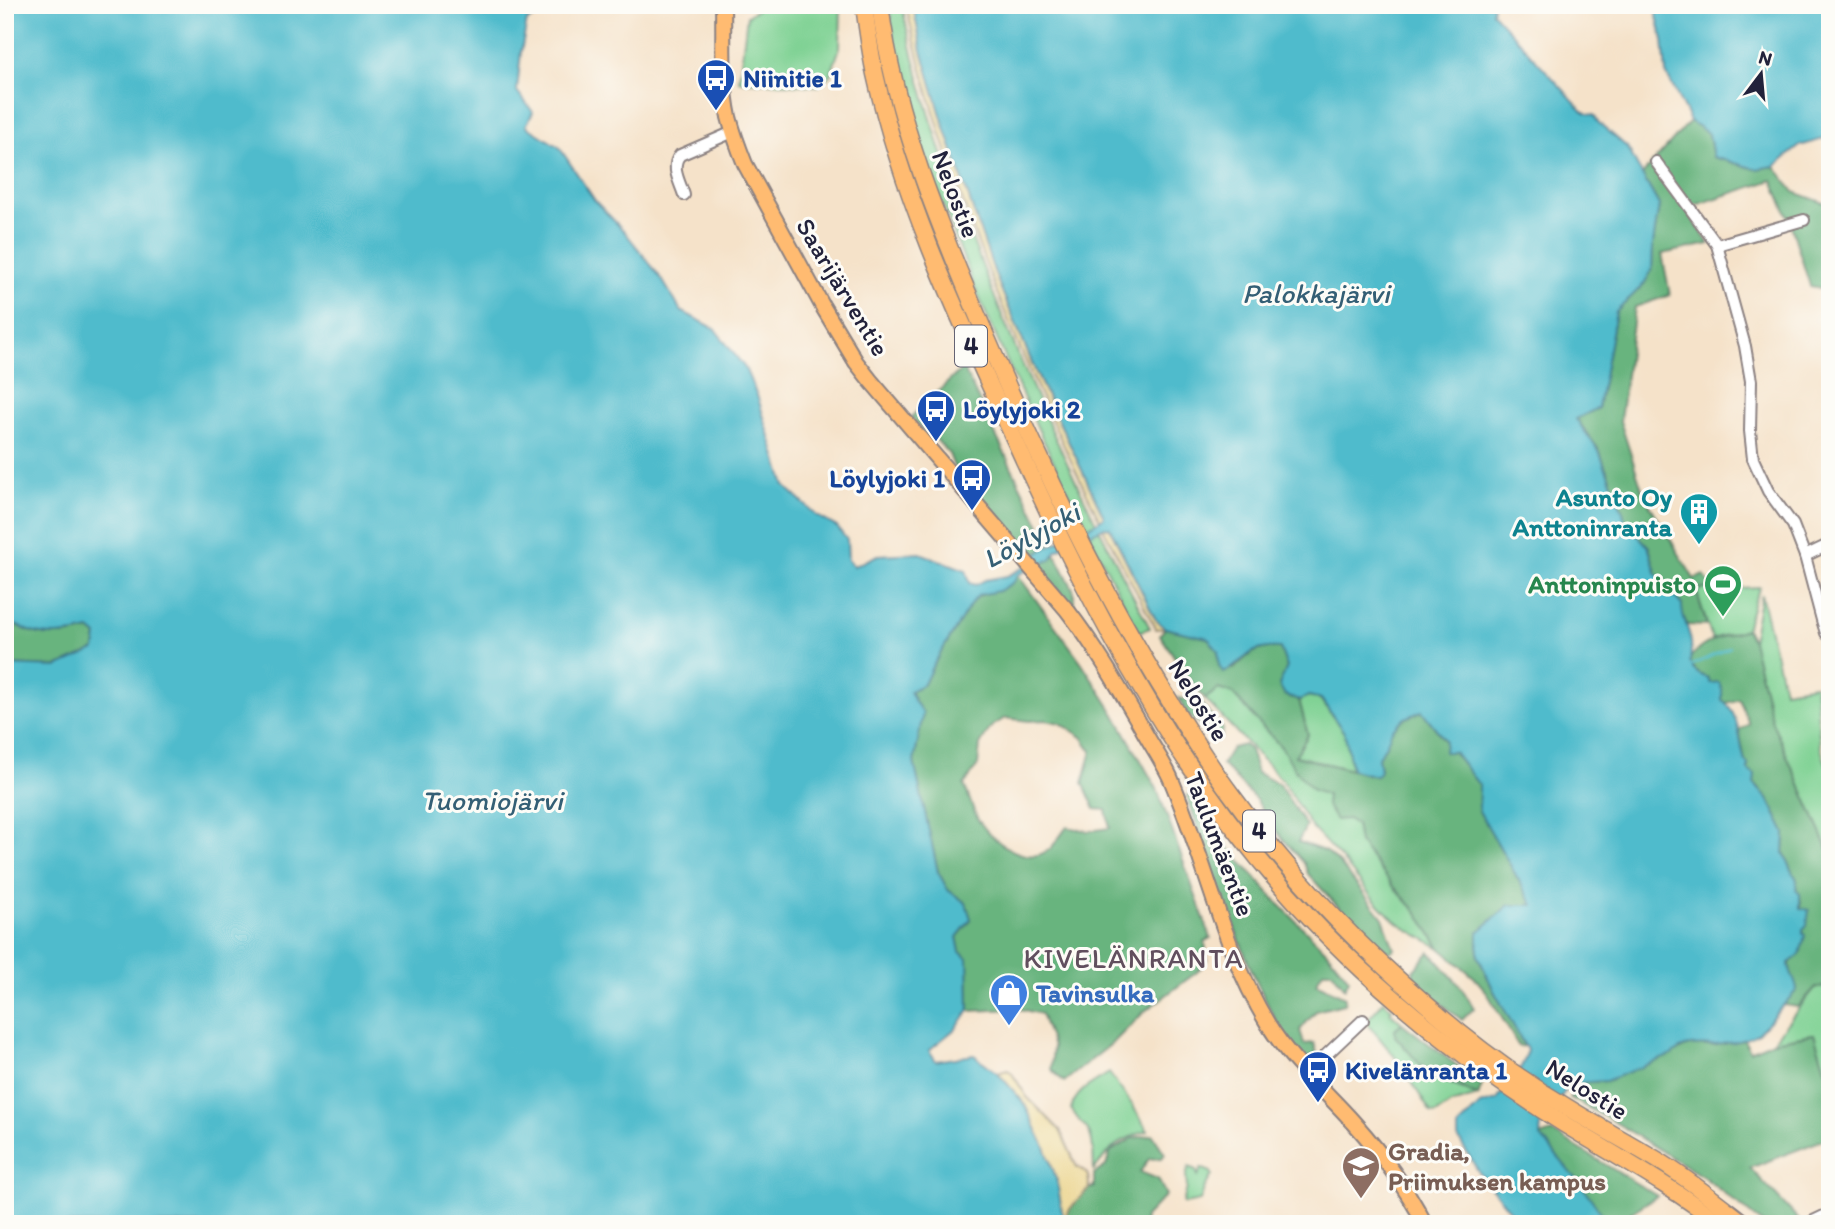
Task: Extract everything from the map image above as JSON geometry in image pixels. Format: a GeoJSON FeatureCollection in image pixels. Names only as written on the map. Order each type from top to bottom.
{"type":"FeatureCollection","features":[{"type":"Feature","properties":{"kind":"highway","name":"Nelostie"},"geometry":{"type":"LineString","coordinates":[[864,5],[876,77],[906,181],[970,344],[1031,476],[1067,532],[1083,544],[1120,616],[1191,734],[1230,793],[1268,842],[1368,951],[1498,1071]]}},
{"type":"Feature","properties":{"kind":"highway","name":"Nelostie"},"geometry":{"type":"LineString","coordinates":[[880,5],[894,83],[924,181],[1067,532],[1067,551],[1137,682],[1193,770],[1227,818],[1278,881],[1394,999],[1720,1224]]}},
{"type":"Feature","properties":{"kind":"highway","name":"Nelostie"},"geometry":{"type":"LineString","coordinates":[[1564,1115],[1665,1164],[1745,1224]]}},
{"type":"Feature","properties":{"kind":"main road","name":"Saarijärventie"},"geometry":{"type":"LineString","coordinates":[[723,5],[724,79],[729,115],[746,164],[764,200],[822,307],[856,362],[1018,552]]}},
{"type":"Feature","properties":{"kind":"main road","name":"Taulumäentie"},"geometry":{"type":"LineString","coordinates":[[1018,552],[1086,635],[1168,774],[1248,985],[1274,1034],[1296,1063],[1370,1142],[1405,1190],[1425,1224]]}},
{"type":"Feature","properties":{"kind":"street"},"geometry":{"type":"LineString","coordinates":[[684,195],[675,166],[676,160],[680,155],[733,132]]}},
{"type":"Feature","properties":{"kind":"street"},"geometry":{"type":"LineString","coordinates":[[1656,162],[1717,245],[1749,368],[1753,459],[1768,491],[1793,525],[1805,556],[1826,633],[1830,637]]}},
{"type":"Feature","properties":{"kind":"street"},"geometry":{"type":"LineString","coordinates":[[1717,245],[1804,220]]}},
{"type":"Feature","properties":{"kind":"street"},"geometry":{"type":"LineString","coordinates":[[1805,556],[1830,544]]}},
{"type":"Feature","properties":{"kind":"street"},"geometry":{"type":"LineString","coordinates":[[1307,1073],[1363,1020]]}},
{"type":"Feature","properties":{"kind":"street"},"geometry":{"type":"LineString","coordinates":[[1808,1224],[1830,1213]]}},
{"type":"Feature","properties":{"kind":"green space"},"geometry":{"type":"Polygon","coordinates":[[[764,5],[841,5],[840,47],[831,74],[819,86],[739,81],[747,16],[764,5]]]}},
{"type":"Feature","properties":{"kind":"green space"},"geometry":{"type":"Polygon","coordinates":[[[889,5],[902,5],[936,137],[983,267],[1026,373],[1073,476],[1150,628],[1139,632],[1117,590],[1033,419],[975,288],[911,118],[899,70],[889,5]]]}},
{"type":"Feature","properties":{"kind":"green space"},"geometry":{"type":"Polygon","coordinates":[[[1690,121],[1709,134],[1713,157],[1756,169],[1775,166],[1794,192],[1830,205],[1830,290],[1810,286],[1789,219],[1773,180],[1686,208],[1709,244],[1662,254],[1670,295],[1635,307],[1620,421],[1644,495],[1694,579],[1704,575],[1712,588],[1696,590],[1707,626],[1687,625],[1681,611],[1682,605],[1675,597],[1670,597],[1657,576],[1649,547],[1626,526],[1599,450],[1576,418],[1598,408],[1616,312],[1644,284],[1652,270],[1659,205],[1642,175],[1690,121]]]}},
{"type":"Feature","properties":{"kind":"green space"},"geometry":{"type":"Polygon","coordinates":[[[963,368],[1050,546],[1034,556],[1032,561],[1026,550],[954,467],[949,454],[911,417],[963,368]]]}},
{"type":"Feature","properties":{"kind":"green space"},"geometry":{"type":"Polygon","coordinates":[[[1055,553],[1074,591],[1074,608],[1036,565],[1050,560],[1055,553]]]}},
{"type":"Feature","properties":{"kind":"green space"},"geometry":{"type":"Polygon","coordinates":[[[1018,575],[1082,663],[1157,789],[1211,938],[1205,942],[1207,960],[1197,972],[1145,1011],[1115,1041],[1064,1082],[1051,1069],[1053,1047],[1041,1014],[1020,1009],[969,1011],[968,958],[960,952],[957,937],[971,920],[966,903],[948,890],[938,872],[914,762],[923,713],[910,691],[924,684],[972,602],[983,594],[1013,582],[1018,575]],[[1005,718],[991,727],[980,745],[978,765],[964,785],[985,829],[1011,850],[1031,855],[1050,849],[1067,827],[1089,831],[1110,828],[1106,810],[1095,809],[1083,783],[1092,751],[1082,737],[1060,723],[1005,718]]]}},
{"type":"Feature","properties":{"kind":"green space"},"geometry":{"type":"Polygon","coordinates":[[[1726,583],[1739,588],[1760,587],[1746,629],[1712,639],[1696,590],[1726,583]]]}},
{"type":"Feature","properties":{"kind":"green space"},"geometry":{"type":"Polygon","coordinates":[[[1761,594],[1784,690],[1815,685],[1820,746],[1830,774],[1830,853],[1772,722],[1752,641],[1761,594]]]}},
{"type":"Feature","properties":{"kind":"green space"},"geometry":{"type":"Polygon","coordinates":[[[5,623],[47,635],[90,630],[97,636],[95,650],[57,667],[5,665],[5,623]]]}},
{"type":"Feature","properties":{"kind":"green space"},"geometry":{"type":"Polygon","coordinates":[[[1165,628],[1208,638],[1218,651],[1219,666],[1234,669],[1254,652],[1266,648],[1280,648],[1287,667],[1285,695],[1299,700],[1308,735],[1295,756],[1376,776],[1380,770],[1378,757],[1391,730],[1403,719],[1422,711],[1479,785],[1479,811],[1534,906],[1509,905],[1478,933],[1478,956],[1524,1046],[1519,1047],[1486,991],[1440,948],[1418,913],[1359,842],[1356,824],[1348,819],[1336,820],[1326,805],[1327,795],[1313,790],[1296,771],[1282,748],[1232,693],[1218,689],[1205,699],[1160,635],[1165,628]]]}},
{"type":"Feature","properties":{"kind":"green space"},"geometry":{"type":"Polygon","coordinates":[[[1746,629],[1752,641],[1772,722],[1830,853],[1830,988],[1816,987],[1798,1007],[1783,1005],[1797,990],[1790,967],[1792,955],[1803,934],[1797,880],[1784,853],[1785,833],[1768,799],[1754,783],[1745,763],[1739,730],[1749,724],[1739,699],[1727,703],[1722,700],[1722,690],[1696,671],[1690,658],[1708,643],[1746,629]]]}},
{"type":"Feature","properties":{"kind":"green space"},"geometry":{"type":"Polygon","coordinates":[[[1218,689],[1232,693],[1282,748],[1296,771],[1313,790],[1327,795],[1348,819],[1356,824],[1359,842],[1418,913],[1440,948],[1390,916],[1312,828],[1282,780],[1205,699],[1218,689]]]}},
{"type":"Feature","properties":{"kind":"green space"},"geometry":{"type":"Polygon","coordinates":[[[1308,696],[1320,699],[1345,734],[1352,770],[1295,756],[1308,735],[1299,700],[1308,696]]]}},
{"type":"Feature","properties":{"kind":"green space"},"geometry":{"type":"Polygon","coordinates":[[[1178,698],[1200,702],[1223,729],[1221,736],[1188,716],[1178,698]]]}},
{"type":"Feature","properties":{"kind":"green space"},"geometry":{"type":"Polygon","coordinates":[[[1244,745],[1250,750],[1257,773],[1279,784],[1306,826],[1298,842],[1327,852],[1340,864],[1383,918],[1394,949],[1389,953],[1342,911],[1308,874],[1304,863],[1277,832],[1257,801],[1222,764],[1232,748],[1244,745]]]}},
{"type":"Feature","properties":{"kind":"green space"},"geometry":{"type":"Polygon","coordinates":[[[1194,790],[1227,846],[1349,979],[1345,988],[1332,971],[1323,971],[1316,983],[1345,997],[1344,1004],[1316,1011],[1300,1030],[1304,1044],[1314,1043],[1317,1053],[1307,1059],[1291,1044],[1274,1017],[1238,938],[1187,796],[1194,790]]]}},
{"type":"Feature","properties":{"kind":"green space"},"geometry":{"type":"Polygon","coordinates":[[[1430,952],[1461,987],[1474,1008],[1462,1020],[1415,983],[1413,971],[1430,952]]]}},
{"type":"Feature","properties":{"kind":"green space"},"geometry":{"type":"Polygon","coordinates":[[[1816,987],[1830,988],[1830,1094],[1829,1081],[1814,1034],[1773,1041],[1816,987]]]}},
{"type":"Feature","properties":{"kind":"green space"},"geometry":{"type":"Polygon","coordinates":[[[1384,1001],[1392,1009],[1390,1012],[1402,1023],[1395,1029],[1395,1036],[1438,1078],[1478,1096],[1451,1104],[1436,1114],[1431,1113],[1400,1063],[1368,1024],[1367,1020],[1384,1001]]]}},
{"type":"Feature","properties":{"kind":"green space"},"geometry":{"type":"Polygon","coordinates":[[[1402,1023],[1482,1085],[1478,1096],[1438,1078],[1422,1067],[1395,1036],[1395,1029],[1402,1023]]]}},
{"type":"Feature","properties":{"kind":"green space"},"geometry":{"type":"Polygon","coordinates":[[[1814,1034],[1829,1081],[1828,1138],[1750,1168],[1799,1220],[1791,1224],[1763,1224],[1705,1178],[1618,1124],[1570,1098],[1574,1083],[1606,1081],[1691,1045],[1712,1046],[1744,1040],[1750,1051],[1773,1041],[1814,1034]]]}},
{"type":"Feature","properties":{"kind":"green space"},"geometry":{"type":"Polygon","coordinates":[[[1109,1073],[1148,1131],[1116,1145],[1094,1170],[1091,1137],[1071,1109],[1081,1092],[1109,1073]]]}},
{"type":"Feature","properties":{"kind":"green space"},"geometry":{"type":"Polygon","coordinates":[[[1552,1132],[1657,1196],[1629,1214],[1634,1224],[1607,1224],[1580,1184],[1540,1136],[1552,1132]]]}},
{"type":"Feature","properties":{"kind":"green space"},"geometry":{"type":"Polygon","coordinates":[[[1153,1135],[1165,1154],[1162,1158],[1149,1159],[1140,1172],[1158,1179],[1166,1195],[1145,1217],[1144,1224],[1067,1224],[1067,1212],[1082,1194],[1094,1187],[1094,1174],[1106,1166],[1110,1152],[1133,1138],[1153,1135]]]}},
{"type":"Feature","properties":{"kind":"green space"},"geometry":{"type":"Polygon","coordinates":[[[1189,1167],[1196,1170],[1198,1176],[1201,1168],[1212,1175],[1200,1201],[1185,1204],[1183,1203],[1189,1167]]]}},
{"type":"Feature","properties":{"kind":"sand"},"geometry":{"type":"Polygon","coordinates":[[[906,5],[913,5],[922,51],[943,122],[996,277],[1038,377],[1104,517],[1100,520],[1041,396],[988,268],[942,138],[906,5]]]}},
{"type":"Feature","properties":{"kind":"sand"},"geometry":{"type":"Polygon","coordinates":[[[1109,527],[1156,620],[1165,628],[1156,629],[1103,528],[1109,527]]]}},
{"type":"Feature","properties":{"kind":"sand"},"geometry":{"type":"Polygon","coordinates":[[[1007,1070],[1027,1097],[1060,1130],[1077,1167],[1088,1175],[1089,1189],[1067,1212],[1067,1224],[1063,1222],[1057,1181],[1045,1147],[1024,1103],[998,1073],[1007,1070]]]}},
{"type":"Feature","properties":{"kind":"water","name":"Tuomiojärvi"},"geometry":{"type":"Polygon","coordinates":[[[5,5],[536,5],[536,17],[527,21],[517,91],[533,112],[526,126],[559,147],[596,202],[624,231],[663,281],[681,311],[714,328],[745,368],[758,398],[785,486],[817,516],[837,527],[847,540],[848,560],[854,566],[878,555],[920,553],[966,570],[970,583],[976,585],[1023,568],[1047,547],[1104,517],[1038,377],[996,277],[943,122],[922,51],[913,5],[1493,5],[1492,12],[1577,106],[1594,115],[1598,122],[1628,148],[1659,205],[1652,270],[1644,284],[1616,312],[1598,408],[1576,419],[1599,451],[1626,526],[1648,546],[1657,575],[1664,579],[1670,596],[1675,597],[1682,605],[1690,638],[1691,665],[1696,672],[1708,678],[1710,683],[1719,682],[1722,700],[1732,712],[1738,728],[1748,770],[1755,775],[1754,784],[1768,799],[1785,833],[1784,853],[1797,880],[1800,908],[1809,910],[1807,925],[1803,929],[1805,935],[1800,955],[1789,963],[1797,990],[1758,1033],[1748,1038],[1682,1048],[1672,1055],[1606,1081],[1574,1083],[1568,1087],[1541,1125],[1540,1136],[1580,1183],[1607,1224],[1521,1224],[1480,1174],[1458,1138],[1458,1127],[1480,1105],[1497,1100],[1521,1067],[1527,1050],[1478,956],[1478,932],[1509,905],[1533,905],[1479,811],[1479,785],[1454,752],[1444,752],[1445,740],[1422,711],[1403,719],[1392,730],[1378,757],[1380,771],[1376,776],[1352,770],[1345,734],[1321,699],[1309,696],[1299,700],[1285,695],[1279,685],[1287,667],[1280,648],[1254,652],[1223,672],[1219,666],[1218,651],[1208,638],[1165,628],[1156,620],[1110,528],[1105,527],[1057,550],[1050,560],[1018,575],[1014,582],[999,591],[979,595],[972,602],[924,684],[910,691],[923,713],[914,762],[938,872],[948,890],[966,903],[971,919],[957,937],[960,952],[968,958],[969,1011],[955,1029],[929,1050],[936,1061],[974,1055],[998,1073],[1024,1103],[1045,1147],[1057,1181],[1064,1224],[5,1224],[5,665],[57,667],[95,650],[97,636],[90,630],[61,635],[39,634],[5,623],[5,5]]]}},
{"type":"Feature","properties":{"kind":"water"},"geometry":{"type":"Polygon","coordinates":[[[1654,5],[1830,5],[1830,137],[1800,146],[1775,166],[1756,169],[1713,157],[1709,134],[1690,121],[1666,73],[1663,40],[1654,5]]]}},
{"type":"Feature","properties":{"kind":"waterway"},"geometry":{"type":"LineString","coordinates":[[1691,666],[1730,647]]}},
{"type":"Feature","properties":{"kind":"place","name":"Niinitie 1"},"geometry":{"type":"Point","coordinates":[716,112]}},
{"type":"Feature","properties":{"kind":"place","name":"Löylyjoki 2"},"geometry":{"type":"Point","coordinates":[936,443]}},
{"type":"Feature","properties":{"kind":"place","name":"Löylyjoki 1"},"geometry":{"type":"Point","coordinates":[972,512]}},
{"type":"Feature","properties":{"kind":"place","name":"Asunto Oy Anttoninranta"},"geometry":{"type":"Point","coordinates":[1699,546]}},
{"type":"Feature","properties":{"kind":"place","name":"Anttoninpuisto"},"geometry":{"type":"Point","coordinates":[1723,618]}},
{"type":"Feature","properties":{"kind":"place","name":"Tavinsulka"},"geometry":{"type":"Point","coordinates":[1009,1027]}},
{"type":"Feature","properties":{"kind":"place","name":"Kivelänranta 1"},"geometry":{"type":"Point","coordinates":[1318,1104]}},
{"type":"Feature","properties":{"kind":"place","name":"Gradia, Priimuksen kampus"},"geometry":{"type":"Point","coordinates":[1361,1200]}},
{"type":"Feature","properties":{"kind":"district","name":"KIVELÄNRANTA"},"geometry":{"type":"Point","coordinates":[1134,958]}},
{"type":"Feature","properties":{"kind":"water label","name":"Palokkajärvi"},"geometry":{"type":"Point","coordinates":[1316,293]}},
{"type":"Feature","properties":{"kind":"water label","name":"Löylyjoki"},"geometry":{"type":"Point","coordinates":[1031,535]}}]}
